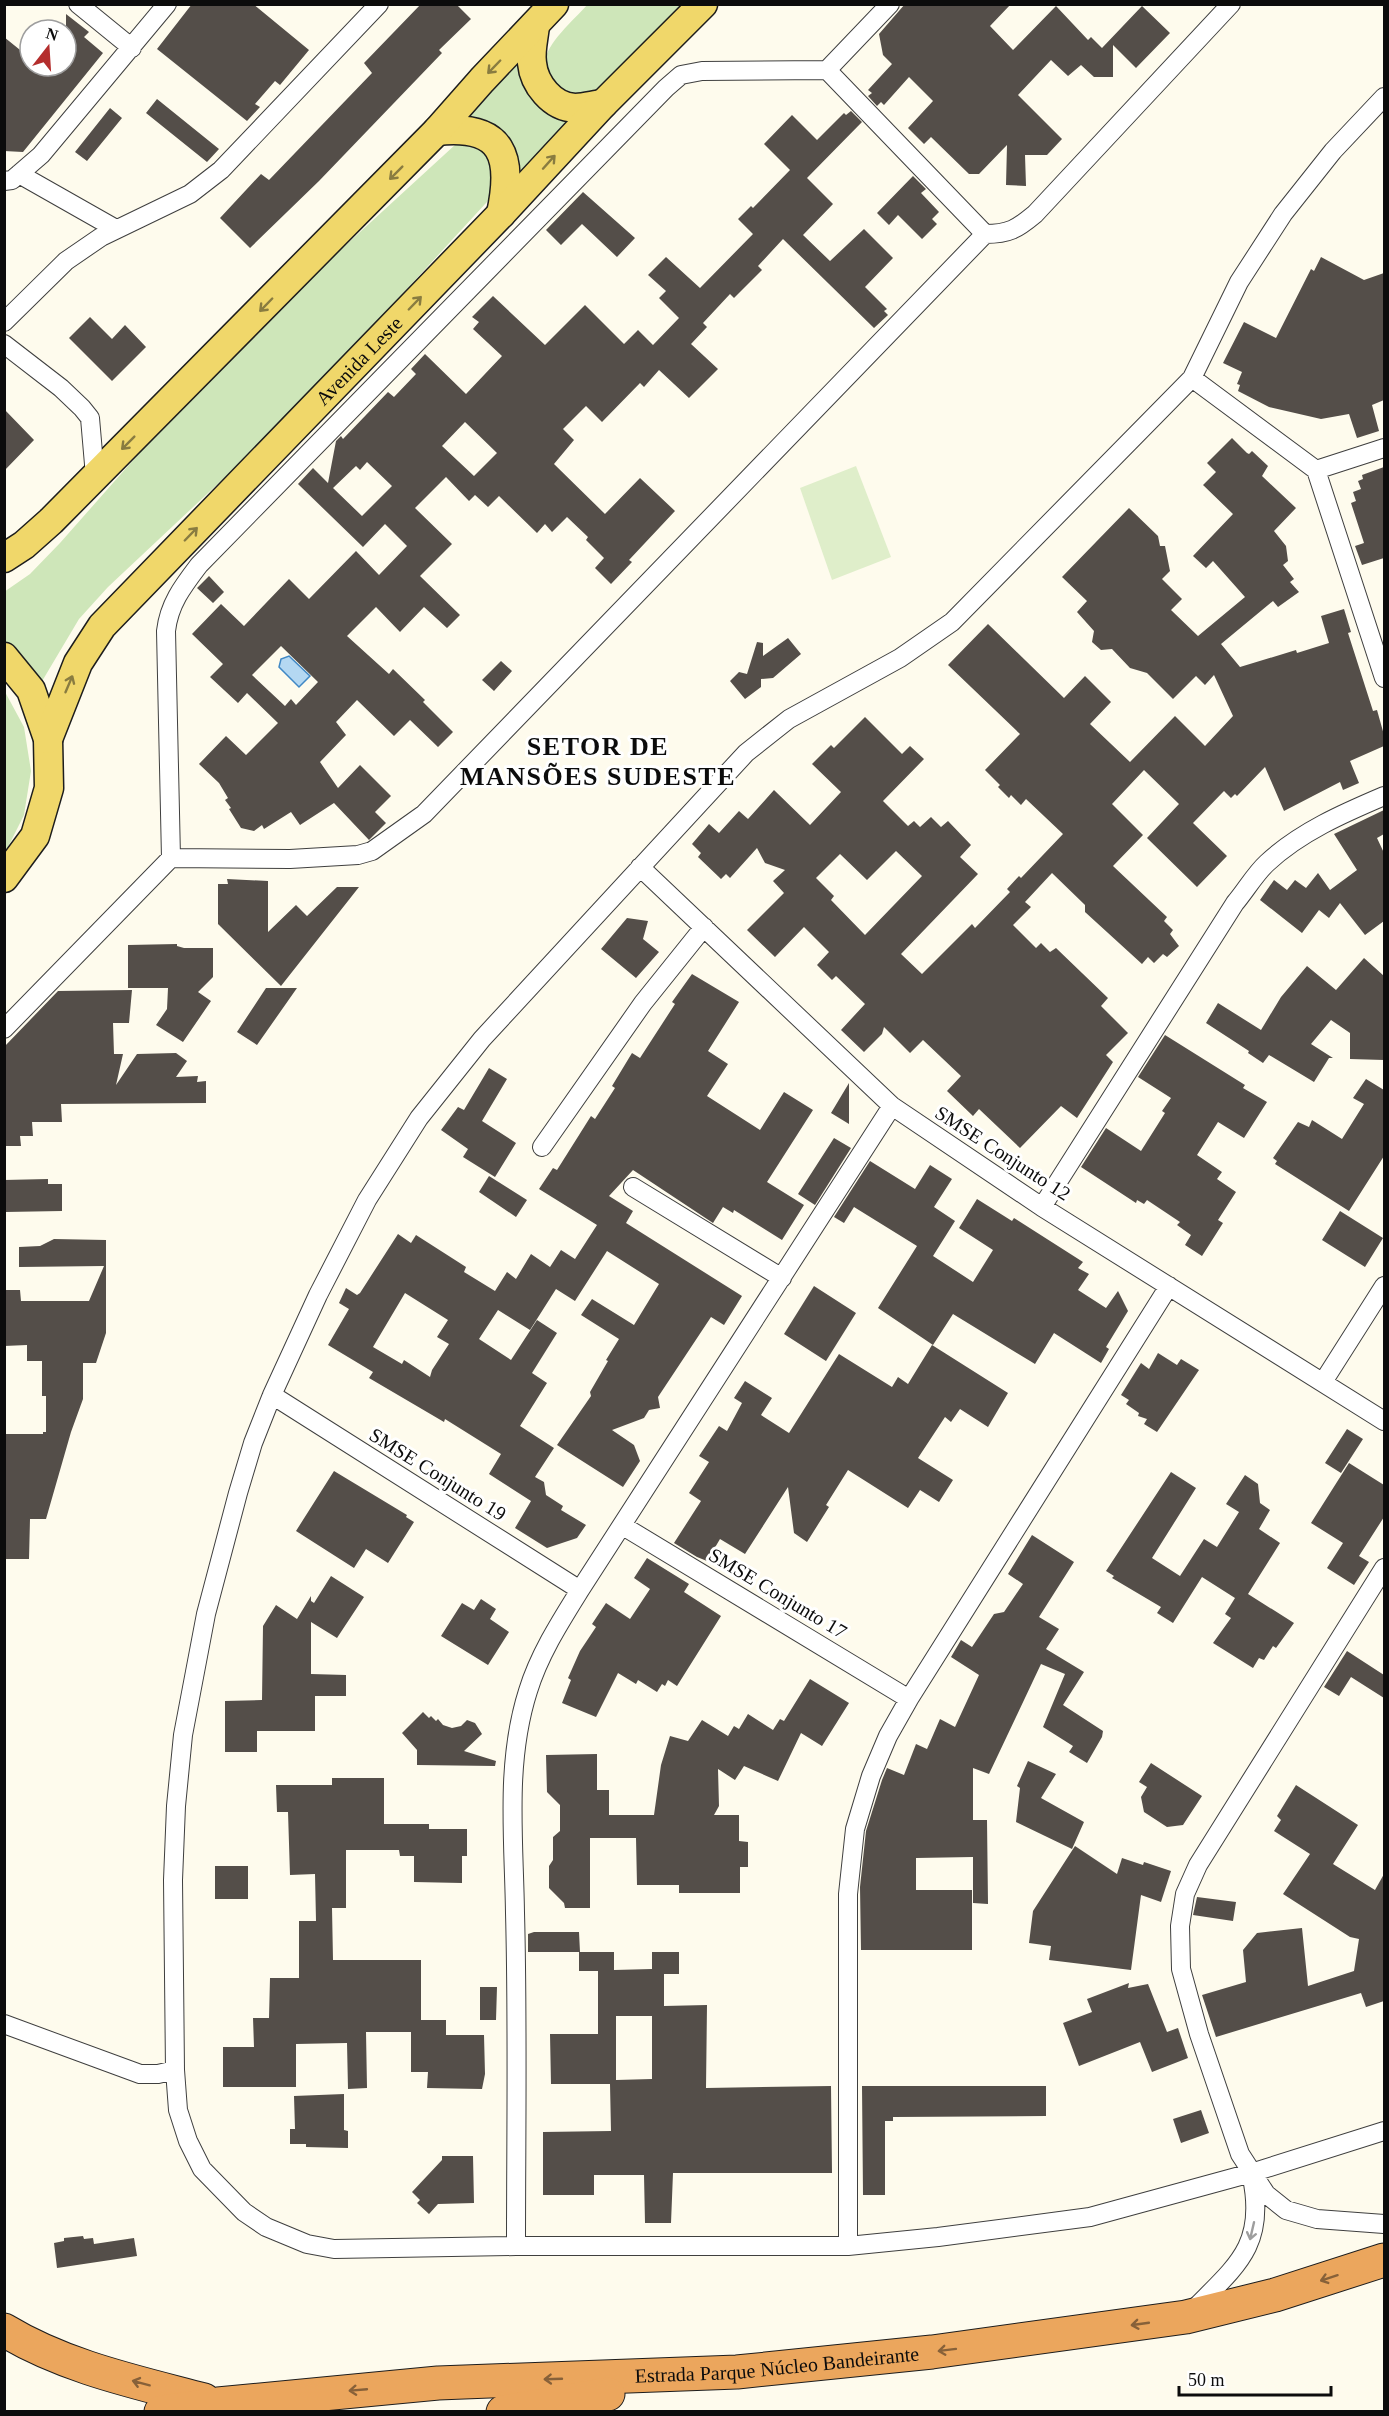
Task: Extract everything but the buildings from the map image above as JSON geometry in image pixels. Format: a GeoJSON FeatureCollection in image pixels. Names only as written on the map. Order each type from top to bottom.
{"type":"FeatureCollection","features":[{"type":"Feature","properties":{"kind":"highway","name":"Estrada Parque Núcleo Bandeirante"},"geometry":{"type":"LineString","coordinates":[[161,2412],[218,2404],[438,2383],[737,2372],[943,2350],[1186,2317],[1275,2295],[1384,2260]]}},
{"type":"Feature","properties":{"kind":"highway"},"geometry":{"type":"LineString","coordinates":[[4,2330],[34,2348],[106,2374],[218,2404]]}},
{"type":"Feature","properties":{"kind":"highway"},"geometry":{"type":"LineString","coordinates":[[503,2412],[737,2372]]}},
{"type":"Feature","properties":{"kind":"main road"},"geometry":{"type":"LineString","coordinates":[[4,558],[24,545],[51,521],[437,131],[554,4]]}},
{"type":"Feature","properties":{"kind":"main road","name":"Avenida Leste"},"geometry":{"type":"LineString","coordinates":[[48,738],[78,663],[102,626],[501,214],[603,104],[703,4]]}},
{"type":"Feature","properties":{"kind":"main road"},"geometry":{"type":"LineString","coordinates":[[535,25],[532,63],[537,81],[545,93],[559,103],[573,108],[603,104]]}},
{"type":"Feature","properties":{"kind":"main road"},"geometry":{"type":"LineString","coordinates":[[437,131],[464,130],[477,134],[491,140],[503,153],[506,167],[506,191],[501,214]]}},
{"type":"Feature","properties":{"kind":"main road"},"geometry":{"type":"LineString","coordinates":[[4,657],[31,690],[48,738],[49,788],[34,836],[4,878]]}},
{"type":"Feature","properties":{"kind":"street"},"geometry":{"type":"LineString","coordinates":[[78,4],[132,48]]}},
{"type":"Feature","properties":{"kind":"street"},"geometry":{"type":"LineString","coordinates":[[117,229],[12,178],[41,155],[167,4]]}},
{"type":"Feature","properties":{"kind":"street"},"geometry":{"type":"LineString","coordinates":[[4,322],[66,261],[117,229],[190,194],[221,170],[379,4]]}},
{"type":"Feature","properties":{"kind":"street"},"geometry":{"type":"LineString","coordinates":[[827,70],[890,4]]}},
{"type":"Feature","properties":{"kind":"street"},"geometry":{"type":"LineString","coordinates":[[171,858],[290,859],[358,855],[372,851],[424,814],[985,234],[1002,234],[1017,228],[1035,214],[1231,4]]}},
{"type":"Feature","properties":{"kind":"street"},"geometry":{"type":"LineString","coordinates":[[4,1029],[171,858],[166,631],[171,607],[180,590],[199,565],[681,75],[702,70],[827,70],[985,234]]}},
{"type":"Feature","properties":{"kind":"street"},"geometry":{"type":"LineString","coordinates":[[1384,97],[1334,151],[1282,213],[1239,282],[1192,378],[952,622],[900,658],[789,719],[746,753],[482,1039],[419,1118],[367,1200],[318,1295],[272,1395],[254,1443],[238,1493],[206,1614],[183,1735],[176,1806],[173,1880],[175,2070],[178,2110],[188,2141],[202,2169],[244,2212],[266,2227],[307,2244],[334,2248],[848,2246],[938,2237],[1090,2217],[1251,2174],[1384,2130]]}},
{"type":"Feature","properties":{"kind":"street"},"geometry":{"type":"LineString","coordinates":[[4,344],[61,388],[90,418],[95,476]]}},
{"type":"Feature","properties":{"kind":"street"},"geometry":{"type":"LineString","coordinates":[[1192,378],[1316,470],[1384,678]]}},
{"type":"Feature","properties":{"kind":"street"},"geometry":{"type":"LineString","coordinates":[[1316,470],[1384,448]]}},
{"type":"Feature","properties":{"kind":"street"},"geometry":{"type":"LineString","coordinates":[[1042,1207],[1235,903],[1267,863],[1298,838],[1349,811],[1384,796]]}},
{"type":"Feature","properties":{"kind":"street","name":"SMSE Conjunto 12"},"geometry":{"type":"LineString","coordinates":[[640,867],[892,1106],[1042,1207],[1384,1421]]}},
{"type":"Feature","properties":{"kind":"street"},"geometry":{"type":"LineString","coordinates":[[542,1147],[644,1003],[704,927]]}},
{"type":"Feature","properties":{"kind":"street"},"geometry":{"type":"LineString","coordinates":[[516,2246],[516,1913],[512,1828],[516,1743],[528,1691],[549,1641],[580,1590],[892,1106]]}},
{"type":"Feature","properties":{"kind":"street"},"geometry":{"type":"LineString","coordinates":[[633,1187],[782,1278]]}},
{"type":"Feature","properties":{"kind":"street"},"geometry":{"type":"LineString","coordinates":[[848,2246],[848,1894],[855,1829],[871,1776],[888,1736],[909,1699],[1169,1286]]}},
{"type":"Feature","properties":{"kind":"street"},"geometry":{"type":"LineString","coordinates":[[1323,1382],[1384,1286]]}},
{"type":"Feature","properties":{"kind":"street","name":"SMSE Conjunto 19"},"geometry":{"type":"LineString","coordinates":[[272,1395],[580,1590]]}},
{"type":"Feature","properties":{"kind":"street","name":"SMSE Conjunto 17"},"geometry":{"type":"LineString","coordinates":[[623,1526],[909,1699]]}},
{"type":"Feature","properties":{"kind":"street"},"geometry":{"type":"LineString","coordinates":[[1384,1568],[1198,1865],[1185,1894],[1180,1926],[1181,1969],[1199,2034],[1229,2126],[1251,2174],[1266,2194],[1286,2210],[1317,2219],[1384,2224]]}},
{"type":"Feature","properties":{"kind":"street"},"geometry":{"type":"LineString","coordinates":[[4,2024],[140,2074],[158,2074],[175,2070]]}},
{"type":"Feature","properties":{"kind":"street"},"geometry":{"type":"LineString","coordinates":[[1186,2317],[1230,2272],[1248,2249],[1254,2226],[1256,2200],[1251,2174]]}},
{"type":"Feature","properties":{"kind":"green space"},"geometry":{"type":"Polygon","coordinates":[[[587,5],[685,5],[590,95],[579,96],[555,90],[545,63],[546,56],[555,40],[587,5]]]}},
{"type":"Feature","properties":{"kind":"green space"},"geometry":{"type":"Polygon","coordinates":[[[523,59],[582,120],[523,179],[512,147],[457,124],[523,59]]]}},
{"type":"Feature","properties":{"kind":"green space"},"geometry":{"type":"Polygon","coordinates":[[[456,144],[481,149],[492,157],[498,190],[289,417],[108,587],[79,619],[38,688],[5,645],[4,592],[30,574],[60,543],[226,355],[456,144]]]}},
{"type":"Feature","properties":{"kind":"green space"},"geometry":{"type":"Polygon","coordinates":[[[856,466],[891,557],[832,580],[800,488],[856,466]]]}},
{"type":"Feature","properties":{"kind":"green space"},"geometry":{"type":"Polygon","coordinates":[[[4,690],[24,727],[31,771],[24,815],[5,853],[4,690]]]}},
{"type":"Feature","properties":{"kind":"water"},"geometry":{"type":"Polygon","coordinates":[[[289,656],[310,676],[299,687],[279,667],[281,659],[289,656]]]}},
{"type":"Feature","properties":{"kind":"district","name":"SETOR DE MANSÕES SUDESTE"},"geometry":{"type":"Point","coordinates":[598,761]}}]}
